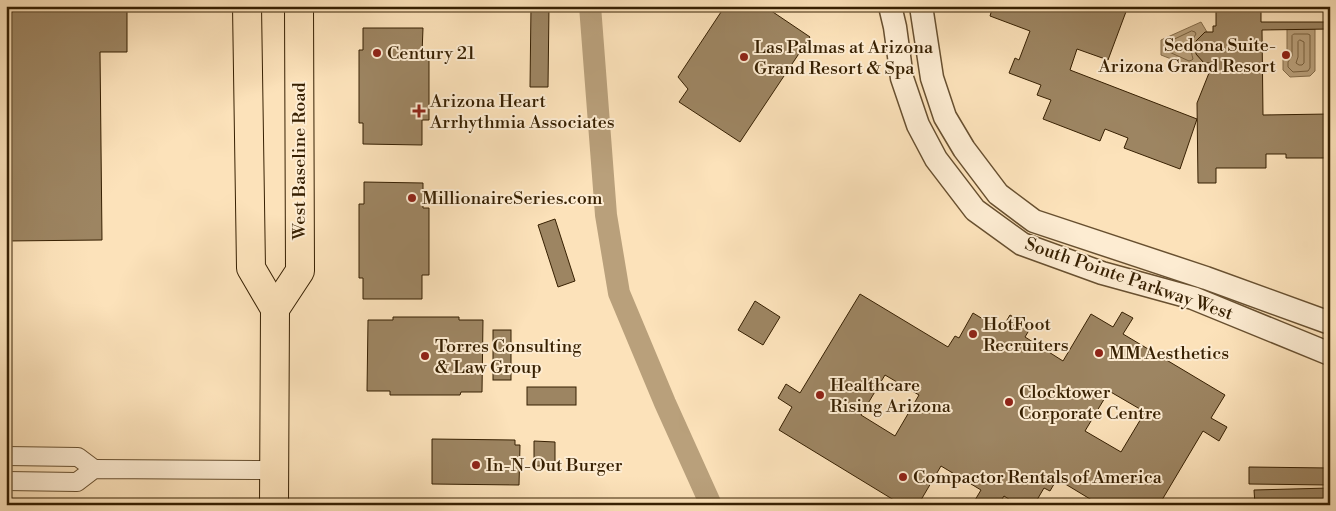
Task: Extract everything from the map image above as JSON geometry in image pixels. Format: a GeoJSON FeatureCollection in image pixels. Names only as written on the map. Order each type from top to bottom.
{"type":"FeatureCollection","features":[{"type":"Feature","properties":{"kind":"main road"},"geometry":{"type":"LineString","coordinates":[[247,6],[251,268],[275,309],[274,505]]}},
{"type":"Feature","properties":{"kind":"main road","name":"West Baseline Road"},"geometry":{"type":"LineString","coordinates":[[275,309],[300,271],[299,6]]}},
{"type":"Feature","properties":{"kind":"street","name":"South Pointe Parkway West"},"geometry":{"type":"LineString","coordinates":[[890,6],[902,78],[918,125],[936,159],[974,210],[1022,244],[1102,273],[1193,298],[1330,354]]}},
{"type":"Feature","properties":{"kind":"street","name":"South Pointe Parkway West"},"geometry":{"type":"LineString","coordinates":[[921,6],[932,78],[945,117],[964,149],[998,194],[1034,221],[1196,275],[1330,323]]}},
{"type":"Feature","properties":{"kind":"street"},"geometry":{"type":"LineString","coordinates":[[6,456],[78,457],[94,469],[274,470]]}},
{"type":"Feature","properties":{"kind":"street"},"geometry":{"type":"LineString","coordinates":[[6,481],[77,482],[94,469]]}},
{"type":"Feature","properties":{"kind":"water"},"geometry":{"type":"Polygon","coordinates":[[[1201,22],[1207,32],[1196,54],[1206,63],[1202,71],[1161,55],[1161,40],[1201,22]]]}},
{"type":"Feature","properties":{"kind":"water"},"geometry":{"type":"Polygon","coordinates":[[[1287,29],[1315,29],[1315,71],[1310,76],[1290,77],[1283,70],[1283,59],[1287,56],[1287,29]]]}},
{"type":"Feature","properties":{"kind":"building"},"geometry":{"type":"Polygon","coordinates":[[[6,6],[127,6],[127,52],[100,52],[102,240],[6,241],[6,6]]]}},
{"type":"Feature","properties":{"kind":"building"},"geometry":{"type":"Polygon","coordinates":[[[391,6],[457,6],[457,8],[391,8],[391,6]]]}},
{"type":"Feature","properties":{"kind":"building"},"geometry":{"type":"Polygon","coordinates":[[[531,6],[549,6],[548,87],[530,87],[531,6]]]}},
{"type":"Feature","properties":{"kind":"building","name":"Las Palmas at Arizona Grand Resort & Spa"},"geometry":{"type":"Polygon","coordinates":[[[725,6],[764,6],[810,37],[740,142],[679,102],[688,89],[678,77],[725,6]]]}},
{"type":"Feature","properties":{"kind":"building"},"geometry":{"type":"Polygon","coordinates":[[[993,6],[1119,6],[1127,9],[1108,60],[1077,49],[1070,70],[1197,119],[1180,169],[1124,148],[1128,138],[1105,129],[1100,141],[1043,119],[1051,100],[1037,95],[1041,85],[1009,73],[1015,58],[1019,60],[1030,31],[990,16],[993,6]]]}},
{"type":"Feature","properties":{"kind":"building"},"geometry":{"type":"Polygon","coordinates":[[[1216,6],[1261,6],[1261,22],[1330,22],[1330,29],[1262,30],[1263,115],[1330,114],[1330,158],[1286,158],[1286,154],[1266,154],[1266,168],[1216,168],[1216,183],[1198,183],[1197,103],[1213,63],[1204,63],[1196,54],[1196,41],[1205,32],[1213,32],[1213,26],[1216,26],[1216,6]]]}},
{"type":"Feature","properties":{"kind":"building"},"geometry":{"type":"Polygon","coordinates":[[[363,28],[423,28],[422,54],[429,54],[429,120],[422,120],[422,145],[363,144],[363,123],[359,123],[359,50],[363,50],[363,28]]]}},
{"type":"Feature","properties":{"kind":"building"},"geometry":{"type":"Polygon","coordinates":[[[364,182],[423,183],[423,208],[429,208],[429,275],[422,275],[422,299],[363,299],[363,278],[359,278],[359,204],[364,204],[364,182]]]}},
{"type":"Feature","properties":{"kind":"building"},"geometry":{"type":"Polygon","coordinates":[[[555,219],[575,281],[558,287],[538,225],[555,219]]]}},
{"type":"Feature","properties":{"kind":"building","name":"Clocktower Corporate Centre"},"geometry":{"type":"Polygon","coordinates":[[[860,294],[948,347],[955,336],[959,338],[973,313],[1001,330],[1010,315],[1031,327],[1025,337],[1063,361],[1091,314],[1113,327],[1122,312],[1133,318],[1123,334],[1225,395],[1211,418],[1227,427],[1219,441],[1203,431],[1159,505],[1100,505],[1057,479],[1050,491],[1044,488],[1034,505],[1018,505],[1004,496],[998,505],[983,505],[975,500],[981,490],[941,466],[918,505],[902,505],[779,430],[792,407],[778,398],[786,384],[800,393],[860,294]],[[885,375],[861,415],[895,436],[919,395],[885,375]],[[1109,391],[1085,431],[1121,452],[1145,412],[1109,391]]]}},
{"type":"Feature","properties":{"kind":"building"},"geometry":{"type":"Polygon","coordinates":[[[755,301],[780,317],[763,345],[738,330],[755,301]]]}},
{"type":"Feature","properties":{"kind":"building","name":"Torres Consulting & Law Group"},"geometry":{"type":"Polygon","coordinates":[[[393,317],[459,317],[459,320],[483,320],[482,392],[461,392],[460,395],[390,395],[390,391],[367,391],[368,320],[393,320],[393,317]]]}},
{"type":"Feature","properties":{"kind":"building"},"geometry":{"type":"Polygon","coordinates":[[[493,330],[511,330],[511,380],[493,380],[493,330]]]}},
{"type":"Feature","properties":{"kind":"building"},"geometry":{"type":"Polygon","coordinates":[[[527,387],[576,387],[576,405],[527,405],[527,387]]]}},
{"type":"Feature","properties":{"kind":"building","name":"In-N-Out Burger"},"geometry":{"type":"Polygon","coordinates":[[[432,439],[515,440],[515,445],[520,445],[519,485],[432,484],[432,439]]]}},
{"type":"Feature","properties":{"kind":"building"},"geometry":{"type":"Polygon","coordinates":[[[534,441],[555,442],[555,466],[534,466],[534,441]]]}},
{"type":"Feature","properties":{"kind":"building"},"geometry":{"type":"Polygon","coordinates":[[[1249,467],[1330,468],[1330,485],[1249,484],[1249,467]]]}},
{"type":"Feature","properties":{"kind":"building"},"geometry":{"type":"Polygon","coordinates":[[[1330,488],[1330,505],[1255,505],[1254,490],[1330,488]]]}},
{"type":"Feature","properties":{"kind":"waterway"},"geometry":{"type":"LineString","coordinates":[[590,6],[606,215],[619,293],[665,403],[711,505]]}},
{"type":"Feature","properties":{"kind":"place","name":"Century 21"},"geometry":{"type":"Point","coordinates":[377,53]}},
{"type":"Feature","properties":{"kind":"place","name":"Sedona Suite- Arizona Grand Resort"},"geometry":{"type":"Point","coordinates":[1286,55]}},
{"type":"Feature","properties":{"kind":"place","name":"Las Palmas at Arizona Grand Resort & Spa"},"geometry":{"type":"Point","coordinates":[744,57]}},
{"type":"Feature","properties":{"kind":"place","name":"Arizona Heart Arrhythmia Associates"},"geometry":{"type":"Point","coordinates":[419,111]}},
{"type":"Feature","properties":{"kind":"place","name":"MillionaireSeries.com"},"geometry":{"type":"Point","coordinates":[412,198]}},
{"type":"Feature","properties":{"kind":"place","name":"HotFoot Recruiters"},"geometry":{"type":"Point","coordinates":[973,334]}},
{"type":"Feature","properties":{"kind":"place","name":"MM Aesthetics"},"geometry":{"type":"Point","coordinates":[1099,353]}},
{"type":"Feature","properties":{"kind":"place","name":"Torres Consulting & Law Group"},"geometry":{"type":"Point","coordinates":[425,356]}},
{"type":"Feature","properties":{"kind":"place","name":"Healthcare Rising Arizona"},"geometry":{"type":"Point","coordinates":[820,395]}},
{"type":"Feature","properties":{"kind":"place","name":"Clocktower Corporate Centre"},"geometry":{"type":"Point","coordinates":[1009,402]}},
{"type":"Feature","properties":{"kind":"place","name":"In-N-Out Burger"},"geometry":{"type":"Point","coordinates":[476,465]}},
{"type":"Feature","properties":{"kind":"place","name":"Compactor Rentals of America"},"geometry":{"type":"Point","coordinates":[903,477]}}]}
